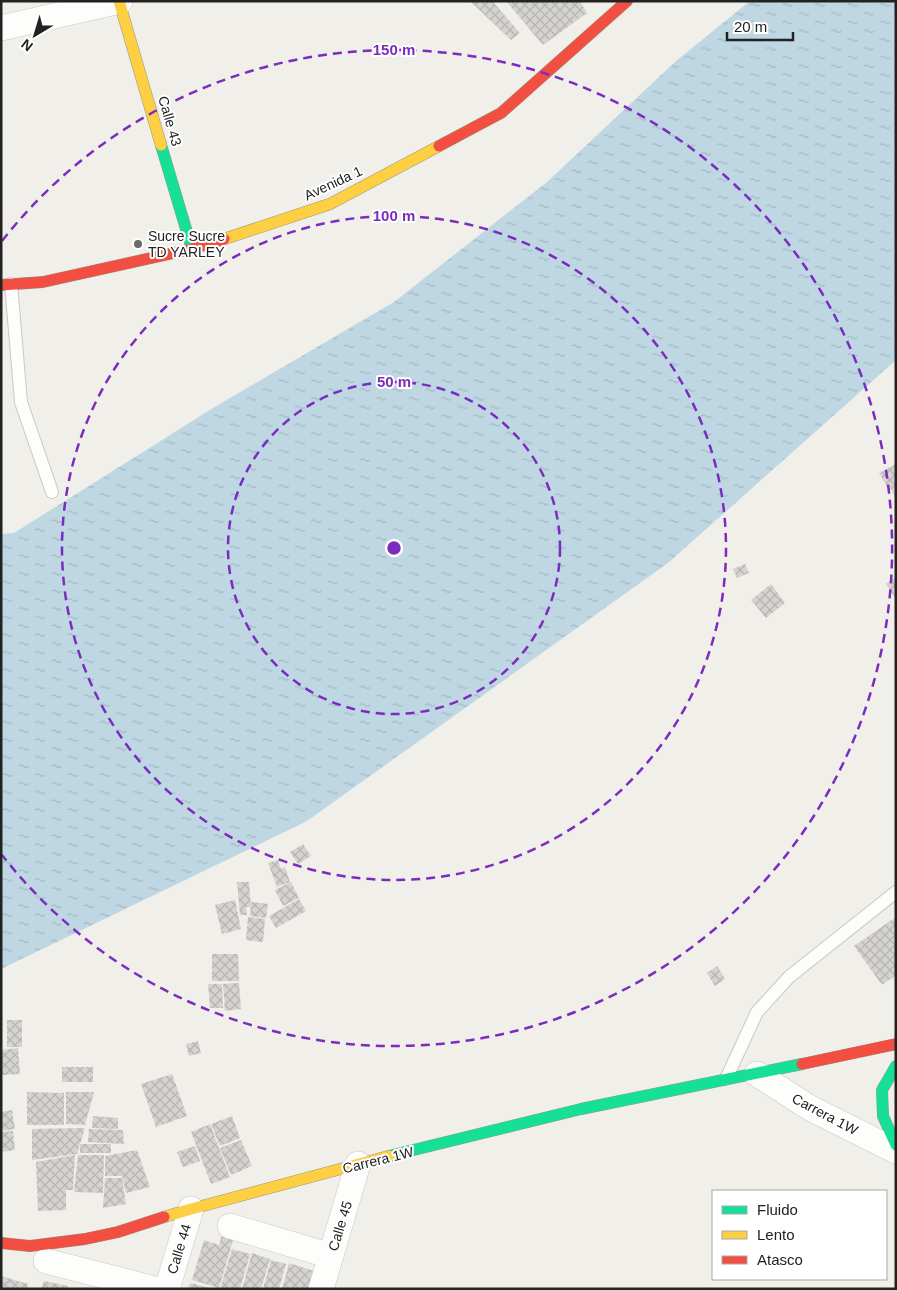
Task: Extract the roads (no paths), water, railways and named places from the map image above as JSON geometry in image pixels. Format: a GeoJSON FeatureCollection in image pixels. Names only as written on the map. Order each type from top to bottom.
{"type":"FeatureCollection","features":[{"type":"Feature","properties":{"kind":"street","name":"Calle 43"},"geometry":{"type":"LineString","coordinates":[[119,1],[192,249]]}},
{"type":"Feature","properties":{"kind":"street"},"geometry":{"type":"LineString","coordinates":[[1,28],[119,1]]}},
{"type":"Feature","properties":{"kind":"street","name":"Avenida 1"},"geometry":{"type":"LineString","coordinates":[[6,285],[43,282],[192,249],[330,204],[501,113],[627,1]]}},
{"type":"Feature","properties":{"kind":"street","name":"Carrera 1W"},"geometry":{"type":"LineString","coordinates":[[1,1243],[30,1246],[85,1239],[118,1232],[191,1209],[358,1164],[581,1109],[725,1081],[896,1044]]}},
{"type":"Feature","properties":{"kind":"street"},"geometry":{"type":"LineString","coordinates":[[896,1066],[882,1090],[883,1116],[896,1145]]}},
{"type":"Feature","properties":{"kind":"street","name":"Carrera 1W"},"geometry":{"type":"LineString","coordinates":[[757,1074],[810,1108],[896,1151]]}},
{"type":"Feature","properties":{"kind":"street","name":"Calle 45"},"geometry":{"type":"LineString","coordinates":[[321,1289],[358,1164]]}},
{"type":"Feature","properties":{"kind":"street","name":"Calle 44"},"geometry":{"type":"LineString","coordinates":[[167,1289],[191,1209]]}},
{"type":"Feature","properties":{"kind":"street"},"geometry":{"type":"LineString","coordinates":[[230,1226],[331,1256]]}},
{"type":"Feature","properties":{"kind":"street"},"geometry":{"type":"LineString","coordinates":[[46,1261],[156,1289]]}},
{"type":"Feature","properties":{"kind":"lane"},"geometry":{"type":"LineString","coordinates":[[6,285],[21,402],[52,492]]}},
{"type":"Feature","properties":{"kind":"lane"},"geometry":{"type":"LineString","coordinates":[[725,1081],[757,1012],[789,977],[896,892]]}},
{"type":"Feature","properties":{"kind":"water"},"geometry":{"type":"Polygon","coordinates":[[[750,1],[896,1],[896,360],[668,563],[307,821],[1,969],[1,534],[14,533],[213,408],[394,302],[547,182],[676,61],[750,1]]]}},
{"type":"Feature","properties":{"kind":"place","name":"Sucre Sucre TD YARLEY"},"geometry":{"type":"Point","coordinates":[138,244]}}]}
